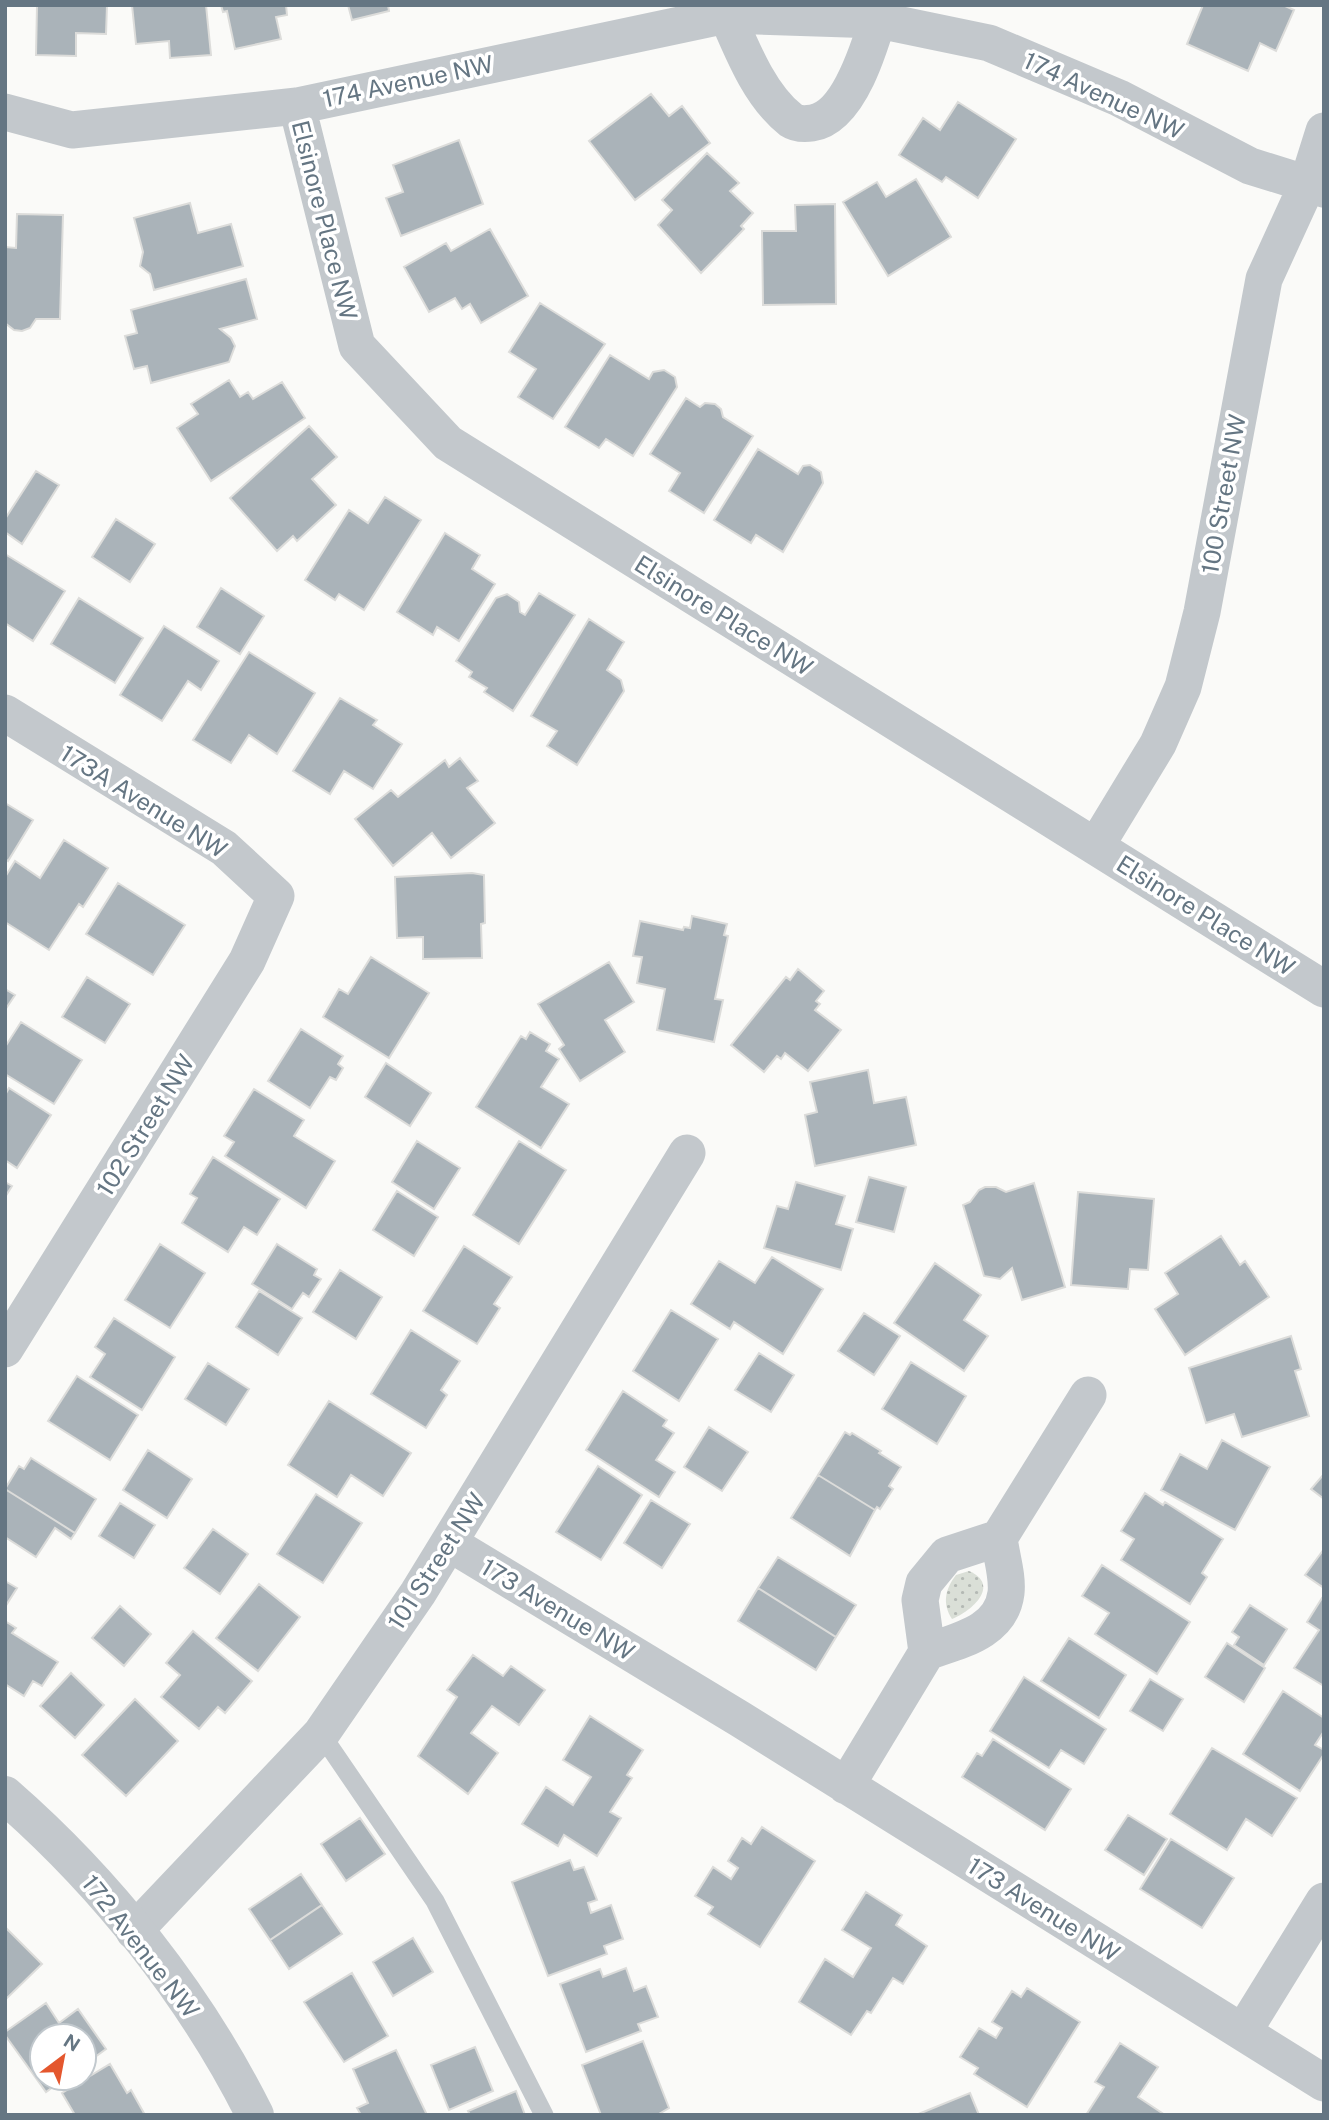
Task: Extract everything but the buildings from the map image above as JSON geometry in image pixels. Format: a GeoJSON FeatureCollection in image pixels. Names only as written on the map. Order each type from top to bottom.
{"type":"FeatureCollection","features":[{"type":"Feature","properties":{"kind":"street","name":"174 Avenue NW"},"geometry":{"type":"LineString","coordinates":[[5,112],[72,130],[297,106],[727,15],[880,12],[989,43],[1119,98],[1250,166],[1315,187]]}},
{"type":"Feature","properties":{"kind":"street"},"geometry":{"type":"LineString","coordinates":[[727,15],[742,50],[774,100],[792,121],[805,124],[825,121],[838,111],[849,93],[880,12]]}},
{"type":"Feature","properties":{"kind":"street","name":"Elsinore Place NW"},"geometry":{"type":"LineString","coordinates":[[297,106],[357,346],[448,443],[1324,989]]}},
{"type":"Feature","properties":{"kind":"street","name":"100 Street NW"},"geometry":{"type":"LineString","coordinates":[[1096,846],[1158,744],[1183,687],[1202,612],[1264,279],[1315,187],[1324,131]]}},
{"type":"Feature","properties":{"kind":"street","name":"173A Avenue NW"},"geometry":{"type":"LineString","coordinates":[[5,713],[224,848],[276,896]]}},
{"type":"Feature","properties":{"kind":"street","name":"102 Street NW"},"geometry":{"type":"LineString","coordinates":[[5,1349],[247,961],[276,896]]}},
{"type":"Feature","properties":{"kind":"street","name":"101 Street NW"},"geometry":{"type":"LineString","coordinates":[[134,1931],[321,1734],[449,1543],[687,1153]]}},
{"type":"Feature","properties":{"kind":"street"},"geometry":{"type":"LineString","coordinates":[[846,1786],[927,1652],[976,1634],[990,1625],[999,1611],[1006,1593],[999,1538],[1088,1395]]}},
{"type":"Feature","properties":{"kind":"street"},"geometry":{"type":"LineString","coordinates":[[927,1652],[920,1600],[924,1583],[947,1555],[999,1538]]}},
{"type":"Feature","properties":{"kind":"street","name":"173 Avenue NW"},"geometry":{"type":"LineString","coordinates":[[449,1543],[1324,2083]]}},
{"type":"Feature","properties":{"kind":"street","name":"172 Avenue NW"},"geometry":{"type":"LineString","coordinates":[[5,1795],[85,1872],[134,1931],[177,1987],[216,2045],[255,2115]]}},
{"type":"Feature","properties":{"kind":"street"},"geometry":{"type":"LineString","coordinates":[[1243,2032],[1324,1901]]}},
{"type":"Feature","properties":{"kind":"lane"},"geometry":{"type":"LineString","coordinates":[[321,1734],[435,1901],[544,2115]]}},
{"type":"Feature","properties":{"kind":"shaded area"},"geometry":{"type":"Polygon","coordinates":[[[969,1571],[983,1583],[983,1590],[975,1604],[952,1619],[947,1608],[947,1591],[956,1575],[969,1571]]]}}]}
